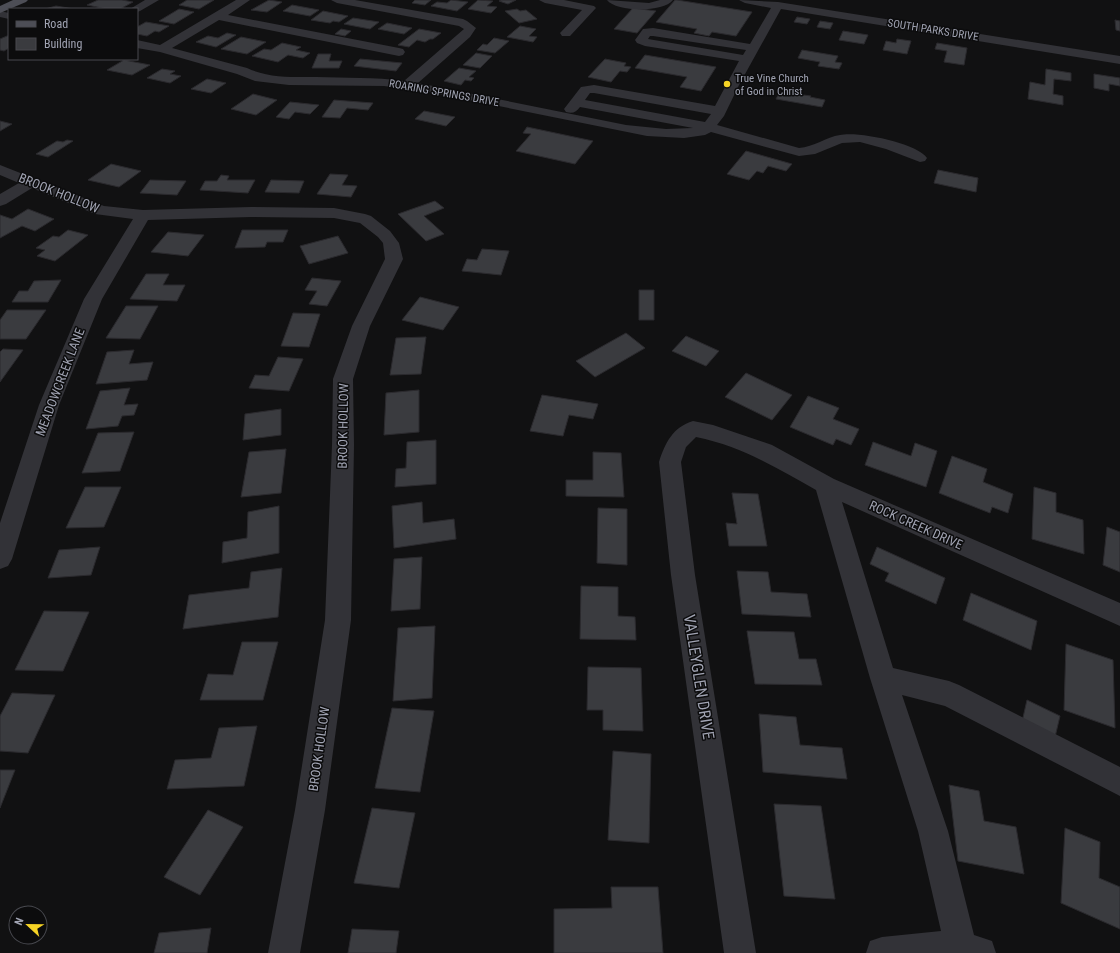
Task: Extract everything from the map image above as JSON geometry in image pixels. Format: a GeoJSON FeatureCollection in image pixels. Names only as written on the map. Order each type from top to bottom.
{"type":"FeatureCollection","features":[{"type":"Feature","properties":{"kind":"main road"},"geometry":{"type":"LineString","coordinates":[[0,10],[22,0]]}},
{"type":"Feature","properties":{"kind":"street"},"geometry":{"type":"LineString","coordinates":[[138,8],[153,0]]}},
{"type":"Feature","properties":{"kind":"street"},"geometry":{"type":"LineString","coordinates":[[162,49],[244,0]]}},
{"type":"Feature","properties":{"kind":"street"},"geometry":{"type":"LineString","coordinates":[[337,0],[463,23],[470,28],[466,34],[407,85]]}},
{"type":"Feature","properties":{"kind":"street"},"geometry":{"type":"LineString","coordinates":[[545,0],[590,8],[566,33]]}},
{"type":"Feature","properties":{"kind":"street"},"geometry":{"type":"LineString","coordinates":[[614,0],[651,7],[661,6],[668,0]]}},
{"type":"Feature","properties":{"kind":"street","name":"SOUTH PARKS DRIVE"},"geometry":{"type":"LineString","coordinates":[[745,0],[1120,60]]}},
{"type":"Feature","properties":{"kind":"street"},"geometry":{"type":"LineString","coordinates":[[708,127],[719,111],[778,5]]}},
{"type":"Feature","properties":{"kind":"street"},"geometry":{"type":"LineString","coordinates":[[217,16],[399,52]]}},
{"type":"Feature","properties":{"kind":"street"},"geometry":{"type":"LineString","coordinates":[[647,32],[653,32],[750,54],[645,42],[641,40],[647,32]]}},
{"type":"Feature","properties":{"kind":"street","name":"ROARING SPRINGS DRIVE"},"geometry":{"type":"LineString","coordinates":[[138,44],[162,49],[242,71],[255,77],[289,81],[384,82],[429,88],[566,117],[658,134],[680,135],[705,131],[708,127]]}},
{"type":"Feature","properties":{"kind":"street"},"geometry":{"type":"LineString","coordinates":[[566,117],[586,90],[594,89],[719,111]]}},
{"type":"Feature","properties":{"kind":"street"},"geometry":{"type":"LineString","coordinates":[[577,102],[708,127],[799,152],[810,151],[838,139],[845,138],[880,141],[920,158]]}},
{"type":"Feature","properties":{"kind":"street","name":"BROOK HOLLOW"},"geometry":{"type":"LineString","coordinates":[[0,170],[100,211],[143,215],[251,212],[334,213],[365,219],[384,234],[391,243],[394,259],[361,326],[343,379],[343,445],[338,620],[310,810],[284,953]]}},
{"type":"Feature","properties":{"kind":"street"},"geometry":{"type":"LineString","coordinates":[[0,201],[31,182]]}},
{"type":"Feature","properties":{"kind":"street","name":"MEADOWCREEK LANE"},"geometry":{"type":"LineString","coordinates":[[0,559],[52,398],[93,300],[143,215]]}},
{"type":"Feature","properties":{"kind":"street","name":"VALLEYGLEN DRIVE"},"geometry":{"type":"LineString","coordinates":[[713,433],[693,429],[682,436],[674,447],[670,462],[683,575],[740,953]]}},
{"type":"Feature","properties":{"kind":"street","name":"ROCK CREEK DRIVE"},"geometry":{"type":"LineString","coordinates":[[713,433],[764,451],[826,485],[1120,615]]}},
{"type":"Feature","properties":{"kind":"street"},"geometry":{"type":"LineString","coordinates":[[826,485],[883,678],[934,831],[968,951],[934,947],[882,953]]}},
{"type":"Feature","properties":{"kind":"street"},"geometry":{"type":"LineString","coordinates":[[883,678],[949,694],[1120,782]]}},
{"type":"Feature","properties":{"kind":"building"},"geometry":{"type":"Polygon","coordinates":[[[98,0],[122,0],[133,2],[122,8],[102,8],[87,5],[98,0]]]}},
{"type":"Feature","properties":{"kind":"building"},"geometry":{"type":"Polygon","coordinates":[[[187,0],[214,0],[199,9],[179,5],[187,0]]]}},
{"type":"Feature","properties":{"kind":"building"},"geometry":{"type":"Polygon","coordinates":[[[269,0],[282,2],[267,12],[251,10],[269,0]]]}},
{"type":"Feature","properties":{"kind":"building"},"geometry":{"type":"Polygon","coordinates":[[[415,0],[431,0],[425,5],[412,3],[415,0]]]}},
{"type":"Feature","properties":{"kind":"building"},"geometry":{"type":"Polygon","coordinates":[[[451,0],[468,2],[457,11],[431,6],[437,2],[447,3],[451,0]]]}},
{"type":"Feature","properties":{"kind":"building"},"geometry":{"type":"Polygon","coordinates":[[[478,0],[493,1],[487,6],[497,7],[491,13],[468,9],[478,0]]]}},
{"type":"Feature","properties":{"kind":"building"},"geometry":{"type":"Polygon","coordinates":[[[516,0],[508,4],[499,1],[516,0]]]}},
{"type":"Feature","properties":{"kind":"building"},"geometry":{"type":"Polygon","coordinates":[[[675,0],[752,12],[736,36],[712,32],[709,36],[694,33],[697,29],[656,22],[675,0]]]}},
{"type":"Feature","properties":{"kind":"building"},"geometry":{"type":"Polygon","coordinates":[[[292,5],[319,10],[310,16],[283,11],[292,5]]]}},
{"type":"Feature","properties":{"kind":"building"},"geometry":{"type":"Polygon","coordinates":[[[56,6],[68,8],[49,8],[56,6]]]}},
{"type":"Feature","properties":{"kind":"building"},"geometry":{"type":"Polygon","coordinates":[[[633,8],[656,11],[637,33],[614,29],[633,8]]]}},
{"type":"Feature","properties":{"kind":"building"},"geometry":{"type":"Polygon","coordinates":[[[179,9],[194,12],[174,24],[159,21],[179,9]]]}},
{"type":"Feature","properties":{"kind":"building"},"geometry":{"type":"Polygon","coordinates":[[[517,9],[520,11],[526,10],[537,19],[519,23],[505,11],[517,9]]]}},
{"type":"Feature","properties":{"kind":"building"},"geometry":{"type":"Polygon","coordinates":[[[323,11],[348,16],[339,22],[333,21],[330,23],[311,20],[323,11]]]}},
{"type":"Feature","properties":{"kind":"building"},"geometry":{"type":"Polygon","coordinates":[[[797,17],[810,19],[807,24],[794,22],[797,17]]]}},
{"type":"Feature","properties":{"kind":"building"},"geometry":{"type":"Polygon","coordinates":[[[353,18],[379,22],[370,29],[344,24],[353,18]]]}},
{"type":"Feature","properties":{"kind":"building"},"geometry":{"type":"Polygon","coordinates":[[[1115,20],[1120,21],[1120,31],[1116,30],[1115,20]]]}},
{"type":"Feature","properties":{"kind":"building"},"geometry":{"type":"Polygon","coordinates":[[[820,21],[833,23],[830,29],[817,27],[820,21]]]}},
{"type":"Feature","properties":{"kind":"building"},"geometry":{"type":"Polygon","coordinates":[[[146,22],[169,26],[159,32],[155,31],[147,36],[138,34],[138,26],[146,22]]]}},
{"type":"Feature","properties":{"kind":"building"},"geometry":{"type":"Polygon","coordinates":[[[387,23],[412,28],[404,34],[378,29],[387,23]]]}},
{"type":"Feature","properties":{"kind":"building"},"geometry":{"type":"Polygon","coordinates":[[[520,26],[536,29],[529,36],[537,37],[533,42],[507,37],[520,26]]]}},
{"type":"Feature","properties":{"kind":"building"},"geometry":{"type":"Polygon","coordinates":[[[341,29],[351,31],[345,36],[335,34],[341,29]]]}},
{"type":"Feature","properties":{"kind":"building"},"geometry":{"type":"Polygon","coordinates":[[[419,29],[441,33],[433,39],[425,42],[417,40],[409,47],[398,45],[419,29]]]}},
{"type":"Feature","properties":{"kind":"building"},"geometry":{"type":"Polygon","coordinates":[[[843,31],[868,35],[864,44],[839,40],[843,31]]]}},
{"type":"Feature","properties":{"kind":"building"},"geometry":{"type":"Polygon","coordinates":[[[227,33],[236,35],[216,47],[196,42],[208,36],[218,38],[227,33]]]}},
{"type":"Feature","properties":{"kind":"building"},"geometry":{"type":"Polygon","coordinates":[[[8,36],[8,49],[4,51],[0,50],[0,39],[8,36]]]}},
{"type":"Feature","properties":{"kind":"building"},"geometry":{"type":"Polygon","coordinates":[[[241,37],[266,42],[247,54],[221,49],[241,37]]]}},
{"type":"Feature","properties":{"kind":"building"},"geometry":{"type":"Polygon","coordinates":[[[494,38],[509,41],[495,53],[477,50],[483,44],[487,45],[494,38]]]}},
{"type":"Feature","properties":{"kind":"building"},"geometry":{"type":"Polygon","coordinates":[[[897,39],[911,41],[907,54],[883,50],[886,41],[896,43],[897,39]]]}},
{"type":"Feature","properties":{"kind":"building"},"geometry":{"type":"Polygon","coordinates":[[[282,43],[301,47],[296,50],[310,53],[303,58],[288,55],[278,62],[252,56],[264,49],[271,50],[282,43]]]}},
{"type":"Feature","properties":{"kind":"building"},"geometry":{"type":"Polygon","coordinates":[[[937,43],[967,48],[964,65],[944,62],[947,51],[935,49],[937,43]]]}},
{"type":"Feature","properties":{"kind":"building"},"geometry":{"type":"Polygon","coordinates":[[[802,50],[838,56],[835,62],[842,63],[839,69],[818,66],[820,62],[798,58],[802,50]]]}},
{"type":"Feature","properties":{"kind":"building"},"geometry":{"type":"Polygon","coordinates":[[[476,53],[492,56],[480,68],[463,65],[476,53]]]}},
{"type":"Feature","properties":{"kind":"building"},"geometry":{"type":"Polygon","coordinates":[[[318,54],[331,54],[329,61],[342,61],[339,68],[312,68],[318,54]]]}},
{"type":"Feature","properties":{"kind":"building"},"geometry":{"type":"Polygon","coordinates":[[[645,55],[716,67],[701,91],[680,87],[687,77],[635,68],[645,55]]]}},
{"type":"Feature","properties":{"kind":"building"},"geometry":{"type":"Polygon","coordinates":[[[360,59],[402,63],[396,71],[354,66],[360,59]]]}},
{"type":"Feature","properties":{"kind":"building"},"geometry":{"type":"Polygon","coordinates":[[[605,59],[626,63],[624,66],[631,67],[627,72],[620,71],[611,82],[588,77],[605,59]]]}},
{"type":"Feature","properties":{"kind":"building"},"geometry":{"type":"Polygon","coordinates":[[[124,60],[150,65],[132,75],[107,70],[124,60]]]}},
{"type":"Feature","properties":{"kind":"building"},"geometry":{"type":"Polygon","coordinates":[[[459,68],[476,71],[469,77],[474,78],[471,81],[465,80],[461,85],[444,81],[459,68]]]}},
{"type":"Feature","properties":{"kind":"building"},"geometry":{"type":"Polygon","coordinates":[[[162,69],[175,71],[170,74],[181,76],[170,83],[147,78],[162,69]]]}},
{"type":"Feature","properties":{"kind":"building"},"geometry":{"type":"Polygon","coordinates":[[[1046,69],[1071,73],[1071,81],[1054,79],[1053,94],[1063,96],[1063,105],[1028,99],[1030,82],[1045,85],[1046,69]]]}},
{"type":"Feature","properties":{"kind":"building"},"geometry":{"type":"Polygon","coordinates":[[[1094,74],[1120,78],[1120,86],[1109,84],[1109,91],[1094,88],[1094,74]]]}},
{"type":"Feature","properties":{"kind":"building"},"geometry":{"type":"Polygon","coordinates":[[[207,79],[226,83],[211,93],[191,89],[207,79]]]}},
{"type":"Feature","properties":{"kind":"building"},"geometry":{"type":"Polygon","coordinates":[[[780,92],[811,96],[810,97],[825,100],[822,107],[776,99],[780,92]]]}},
{"type":"Feature","properties":{"kind":"building"},"geometry":{"type":"Polygon","coordinates":[[[253,94],[277,100],[256,115],[231,109],[253,94]]]}},
{"type":"Feature","properties":{"kind":"building"},"geometry":{"type":"Polygon","coordinates":[[[334,100],[373,103],[368,110],[347,108],[340,118],[322,117],[334,100]]]}},
{"type":"Feature","properties":{"kind":"building"},"geometry":{"type":"Polygon","coordinates":[[[290,102],[319,105],[310,114],[295,112],[289,119],[276,117],[290,102]]]}},
{"type":"Feature","properties":{"kind":"building"},"geometry":{"type":"Polygon","coordinates":[[[424,111],[455,117],[446,126],[415,119],[424,111]]]}},
{"type":"Feature","properties":{"kind":"building"},"geometry":{"type":"Polygon","coordinates":[[[0,121],[12,124],[0,131],[0,121]]]}},
{"type":"Feature","properties":{"kind":"building"},"geometry":{"type":"Polygon","coordinates":[[[527,127],[593,141],[575,164],[516,151],[531,134],[523,133],[527,127]]]}},
{"type":"Feature","properties":{"kind":"building"},"geometry":{"type":"Polygon","coordinates":[[[67,140],[73,141],[48,157],[36,154],[57,141],[63,142],[67,140]]]}},
{"type":"Feature","properties":{"kind":"building"},"geometry":{"type":"Polygon","coordinates":[[[746,151],[792,164],[786,171],[768,166],[763,173],[757,171],[749,180],[727,174],[746,151]]]}},
{"type":"Feature","properties":{"kind":"building"},"geometry":{"type":"Polygon","coordinates":[[[111,164],[141,171],[119,187],[88,180],[111,164]]]}},
{"type":"Feature","properties":{"kind":"building"},"geometry":{"type":"Polygon","coordinates":[[[938,170],[978,178],[976,192],[934,183],[938,170]]]}},
{"type":"Feature","properties":{"kind":"building"},"geometry":{"type":"Polygon","coordinates":[[[330,174],[348,175],[342,185],[357,186],[351,197],[317,194],[330,174]]]}},
{"type":"Feature","properties":{"kind":"building"},"geometry":{"type":"Polygon","coordinates":[[[221,175],[229,176],[227,180],[255,180],[248,193],[200,190],[205,181],[217,181],[221,175]]]}},
{"type":"Feature","properties":{"kind":"building"},"geometry":{"type":"Polygon","coordinates":[[[150,180],[186,181],[177,195],[140,193],[150,180]]]}},
{"type":"Feature","properties":{"kind":"building"},"geometry":{"type":"Polygon","coordinates":[[[271,180],[304,181],[299,193],[265,192],[271,180]]]}},
{"type":"Feature","properties":{"kind":"building"},"geometry":{"type":"Polygon","coordinates":[[[435,201],[444,208],[424,216],[444,234],[426,241],[398,214],[435,201]]]}},
{"type":"Feature","properties":{"kind":"building"},"geometry":{"type":"Polygon","coordinates":[[[28,209],[54,219],[35,231],[22,226],[0,238],[0,215],[12,219],[28,209]]]}},
{"type":"Feature","properties":{"kind":"building"},"geometry":{"type":"Polygon","coordinates":[[[68,230],[88,235],[55,261],[37,256],[45,250],[36,248],[53,236],[59,237],[68,230]]]}},
{"type":"Feature","properties":{"kind":"building"},"geometry":{"type":"Polygon","coordinates":[[[242,230],[288,230],[283,242],[267,242],[265,247],[235,248],[242,230]]]}},
{"type":"Feature","properties":{"kind":"building"},"geometry":{"type":"Polygon","coordinates":[[[168,232],[204,235],[188,256],[151,252],[168,232]]]}},
{"type":"Feature","properties":{"kind":"building"},"geometry":{"type":"Polygon","coordinates":[[[338,236],[348,253],[309,264],[300,246],[338,236]]]}},
{"type":"Feature","properties":{"kind":"building"},"geometry":{"type":"Polygon","coordinates":[[[482,249],[509,251],[501,275],[462,271],[467,259],[477,260],[482,249]]]}},
{"type":"Feature","properties":{"kind":"building"},"geometry":{"type":"Polygon","coordinates":[[[146,274],[169,274],[163,285],[185,285],[177,301],[130,299],[146,274]]]}},
{"type":"Feature","properties":{"kind":"building"},"geometry":{"type":"Polygon","coordinates":[[[312,278],[341,281],[327,306],[309,304],[317,291],[305,290],[312,278]]]}},
{"type":"Feature","properties":{"kind":"building"},"geometry":{"type":"Polygon","coordinates":[[[61,280],[48,302],[12,302],[19,291],[28,291],[34,281],[61,280]]]}},
{"type":"Feature","properties":{"kind":"building"},"geometry":{"type":"Polygon","coordinates":[[[639,290],[654,290],[654,320],[639,320],[639,290]]]}},
{"type":"Feature","properties":{"kind":"building"},"geometry":{"type":"Polygon","coordinates":[[[420,297],[459,307],[443,330],[402,320],[420,297]]]}},
{"type":"Feature","properties":{"kind":"building"},"geometry":{"type":"Polygon","coordinates":[[[126,306],[158,306],[140,339],[106,338],[126,306]]]}},
{"type":"Feature","properties":{"kind":"building"},"geometry":{"type":"Polygon","coordinates":[[[7,310],[46,310],[26,339],[0,339],[0,320],[7,310]]]}},
{"type":"Feature","properties":{"kind":"building"},"geometry":{"type":"Polygon","coordinates":[[[293,313],[320,314],[309,347],[281,346],[293,313]]]}},
{"type":"Feature","properties":{"kind":"building"},"geometry":{"type":"Polygon","coordinates":[[[626,333],[645,348],[595,377],[576,361],[626,333]]]}},
{"type":"Feature","properties":{"kind":"building"},"geometry":{"type":"Polygon","coordinates":[[[686,336],[719,351],[706,366],[672,351],[686,336]]]}},
{"type":"Feature","properties":{"kind":"building"},"geometry":{"type":"Polygon","coordinates":[[[426,337],[421,374],[390,375],[396,338],[426,337]]]}},
{"type":"Feature","properties":{"kind":"building"},"geometry":{"type":"Polygon","coordinates":[[[3,349],[23,350],[0,382],[0,352],[3,349]]]}},
{"type":"Feature","properties":{"kind":"building"},"geometry":{"type":"Polygon","coordinates":[[[134,350],[129,364],[153,362],[147,380],[96,384],[107,352],[134,350]]]}},
{"type":"Feature","properties":{"kind":"building"},"geometry":{"type":"Polygon","coordinates":[[[278,357],[303,359],[289,391],[249,388],[255,375],[269,376],[278,357]]]}},
{"type":"Feature","properties":{"kind":"building"},"geometry":{"type":"Polygon","coordinates":[[[746,373],[792,395],[772,420],[725,397],[746,373]]]}},
{"type":"Feature","properties":{"kind":"building"},"geometry":{"type":"Polygon","coordinates":[[[130,388],[124,405],[138,404],[134,415],[122,416],[118,426],[86,429],[100,391],[130,388]]]}},
{"type":"Feature","properties":{"kind":"building"},"geometry":{"type":"Polygon","coordinates":[[[419,390],[419,432],[384,435],[386,393],[419,390]]]}},
{"type":"Feature","properties":{"kind":"building"},"geometry":{"type":"Polygon","coordinates":[[[542,395],[598,404],[593,419],[569,415],[563,436],[530,431],[542,395]]]}},
{"type":"Feature","properties":{"kind":"building"},"geometry":{"type":"Polygon","coordinates":[[[808,396],[839,408],[833,419],[859,429],[851,445],[836,439],[833,445],[790,427],[808,396]]]}},
{"type":"Feature","properties":{"kind":"building"},"geometry":{"type":"Polygon","coordinates":[[[281,409],[281,435],[243,440],[245,414],[281,409]]]}},
{"type":"Feature","properties":{"kind":"building"},"geometry":{"type":"Polygon","coordinates":[[[134,432],[120,471],[82,473],[98,433],[134,432]]]}},
{"type":"Feature","properties":{"kind":"building"},"geometry":{"type":"Polygon","coordinates":[[[436,440],[436,484],[395,487],[396,469],[406,468],[407,442],[436,440]]]}},
{"type":"Feature","properties":{"kind":"building"},"geometry":{"type":"Polygon","coordinates":[[[873,442],[911,456],[915,443],[937,451],[926,487],[865,465],[873,442]]]}},
{"type":"Feature","properties":{"kind":"building"},"geometry":{"type":"Polygon","coordinates":[[[286,449],[281,493],[241,497],[249,452],[286,449]]]}},
{"type":"Feature","properties":{"kind":"building"},"geometry":{"type":"Polygon","coordinates":[[[593,452],[621,453],[624,497],[566,496],[566,480],[593,480],[593,452]]]}},
{"type":"Feature","properties":{"kind":"building"},"geometry":{"type":"Polygon","coordinates":[[[952,456],[987,469],[983,482],[1013,494],[1008,513],[992,507],[990,513],[939,493],[952,456]]]}},
{"type":"Feature","properties":{"kind":"building"},"geometry":{"type":"Polygon","coordinates":[[[85,487],[121,487],[104,527],[66,528],[85,487]]]}},
{"type":"Feature","properties":{"kind":"building"},"geometry":{"type":"Polygon","coordinates":[[[1034,487],[1056,493],[1056,512],[1083,520],[1084,554],[1032,539],[1034,487]]]}},
{"type":"Feature","properties":{"kind":"building"},"geometry":{"type":"Polygon","coordinates":[[[732,493],[758,494],[767,546],[729,546],[726,523],[737,524],[732,493]]]}},
{"type":"Feature","properties":{"kind":"building"},"geometry":{"type":"Polygon","coordinates":[[[422,502],[423,523],[454,519],[456,539],[394,548],[392,506],[422,502]]]}},
{"type":"Feature","properties":{"kind":"building"},"geometry":{"type":"Polygon","coordinates":[[[279,506],[279,553],[222,563],[223,542],[247,538],[248,512],[279,506]]]}},
{"type":"Feature","properties":{"kind":"building"},"geometry":{"type":"Polygon","coordinates":[[[598,508],[627,509],[627,565],[597,563],[598,508]]]}},
{"type":"Feature","properties":{"kind":"building"},"geometry":{"type":"Polygon","coordinates":[[[1107,527],[1120,532],[1120,572],[1103,565],[1107,527]]]}},
{"type":"Feature","properties":{"kind":"building"},"geometry":{"type":"Polygon","coordinates":[[[100,547],[91,575],[48,578],[59,550],[100,547]]]}},
{"type":"Feature","properties":{"kind":"building"},"geometry":{"type":"Polygon","coordinates":[[[877,547],[945,578],[936,604],[885,581],[889,573],[870,564],[877,547]]]}},
{"type":"Feature","properties":{"kind":"building"},"geometry":{"type":"Polygon","coordinates":[[[422,557],[420,609],[391,611],[394,559],[422,557]]]}},
{"type":"Feature","properties":{"kind":"building"},"geometry":{"type":"Polygon","coordinates":[[[282,568],[278,617],[183,629],[189,595],[249,588],[251,572],[282,568]]]}},
{"type":"Feature","properties":{"kind":"building"},"geometry":{"type":"Polygon","coordinates":[[[737,571],[768,572],[771,592],[807,594],[811,617],[742,614],[737,571]]]}},
{"type":"Feature","properties":{"kind":"building"},"geometry":{"type":"Polygon","coordinates":[[[581,586],[618,587],[618,616],[635,617],[636,640],[580,639],[581,586]]]}},
{"type":"Feature","properties":{"kind":"building"},"geometry":{"type":"Polygon","coordinates":[[[971,593],[1037,621],[1031,650],[963,620],[971,593]]]}},
{"type":"Feature","properties":{"kind":"building"},"geometry":{"type":"Polygon","coordinates":[[[44,611],[89,612],[63,671],[15,670],[44,611]]]}},
{"type":"Feature","properties":{"kind":"building"},"geometry":{"type":"Polygon","coordinates":[[[435,626],[432,698],[393,701],[398,628],[435,626]]]}},
{"type":"Feature","properties":{"kind":"building"},"geometry":{"type":"Polygon","coordinates":[[[747,631],[794,632],[799,659],[816,659],[822,685],[755,684],[747,631]]]}},
{"type":"Feature","properties":{"kind":"building"},"geometry":{"type":"Polygon","coordinates":[[[242,642],[278,642],[263,700],[200,700],[208,674],[233,675],[242,642]]]}},
{"type":"Feature","properties":{"kind":"building"},"geometry":{"type":"Polygon","coordinates":[[[1066,644],[1113,660],[1115,728],[1064,710],[1066,644]]]}},
{"type":"Feature","properties":{"kind":"building"},"geometry":{"type":"Polygon","coordinates":[[[588,667],[641,668],[643,731],[603,730],[603,710],[587,710],[588,667]]]}},
{"type":"Feature","properties":{"kind":"building"},"geometry":{"type":"Polygon","coordinates":[[[12,693],[55,695],[28,753],[0,751],[0,716],[12,693]]]}},
{"type":"Feature","properties":{"kind":"building"},"geometry":{"type":"Polygon","coordinates":[[[1027,700],[1060,716],[1055,737],[1022,722],[1027,700]]]}},
{"type":"Feature","properties":{"kind":"building"},"geometry":{"type":"Polygon","coordinates":[[[392,708],[434,711],[420,792],[375,788],[392,708]]]}},
{"type":"Feature","properties":{"kind":"building"},"geometry":{"type":"Polygon","coordinates":[[[759,714],[796,717],[800,745],[842,748],[847,779],[763,772],[759,714]]]}},
{"type":"Feature","properties":{"kind":"building"},"geometry":{"type":"Polygon","coordinates":[[[257,726],[244,786],[167,789],[175,760],[211,758],[219,728],[257,726]]]}},
{"type":"Feature","properties":{"kind":"building"},"geometry":{"type":"Polygon","coordinates":[[[613,751],[651,754],[649,843],[608,840],[613,751]]]}},
{"type":"Feature","properties":{"kind":"building"},"geometry":{"type":"Polygon","coordinates":[[[0,770],[15,770],[0,808],[0,770]]]}},
{"type":"Feature","properties":{"kind":"building"},"geometry":{"type":"Polygon","coordinates":[[[949,785],[979,791],[984,821],[1016,827],[1024,874],[958,861],[949,785]]]}},
{"type":"Feature","properties":{"kind":"building"},"geometry":{"type":"Polygon","coordinates":[[[774,804],[821,806],[835,899],[784,896],[774,804]]]}},
{"type":"Feature","properties":{"kind":"building"},"geometry":{"type":"Polygon","coordinates":[[[372,808],[415,813],[399,888],[354,883],[372,808]]]}},
{"type":"Feature","properties":{"kind":"building"},"geometry":{"type":"Polygon","coordinates":[[[208,810],[243,827],[200,895],[164,877],[208,810]]]}},
{"type":"Feature","properties":{"kind":"building"},"geometry":{"type":"Polygon","coordinates":[[[1065,828],[1100,842],[1099,878],[1120,887],[1120,929],[1061,903],[1065,828]]]}},
{"type":"Feature","properties":{"kind":"building"},"geometry":{"type":"Polygon","coordinates":[[[611,887],[658,887],[663,953],[554,953],[554,909],[612,908],[611,887]]]}},
{"type":"Feature","properties":{"kind":"building"},"geometry":{"type":"Polygon","coordinates":[[[211,928],[207,953],[154,953],[159,933],[211,928]]]}},
{"type":"Feature","properties":{"kind":"building"},"geometry":{"type":"Polygon","coordinates":[[[352,929],[399,931],[396,953],[348,953],[352,929]]]}},
{"type":"Feature","properties":{"kind":"place","name":"True Vine Church of God in Christ"},"geometry":{"type":"Point","coordinates":[727,84]}}]}
